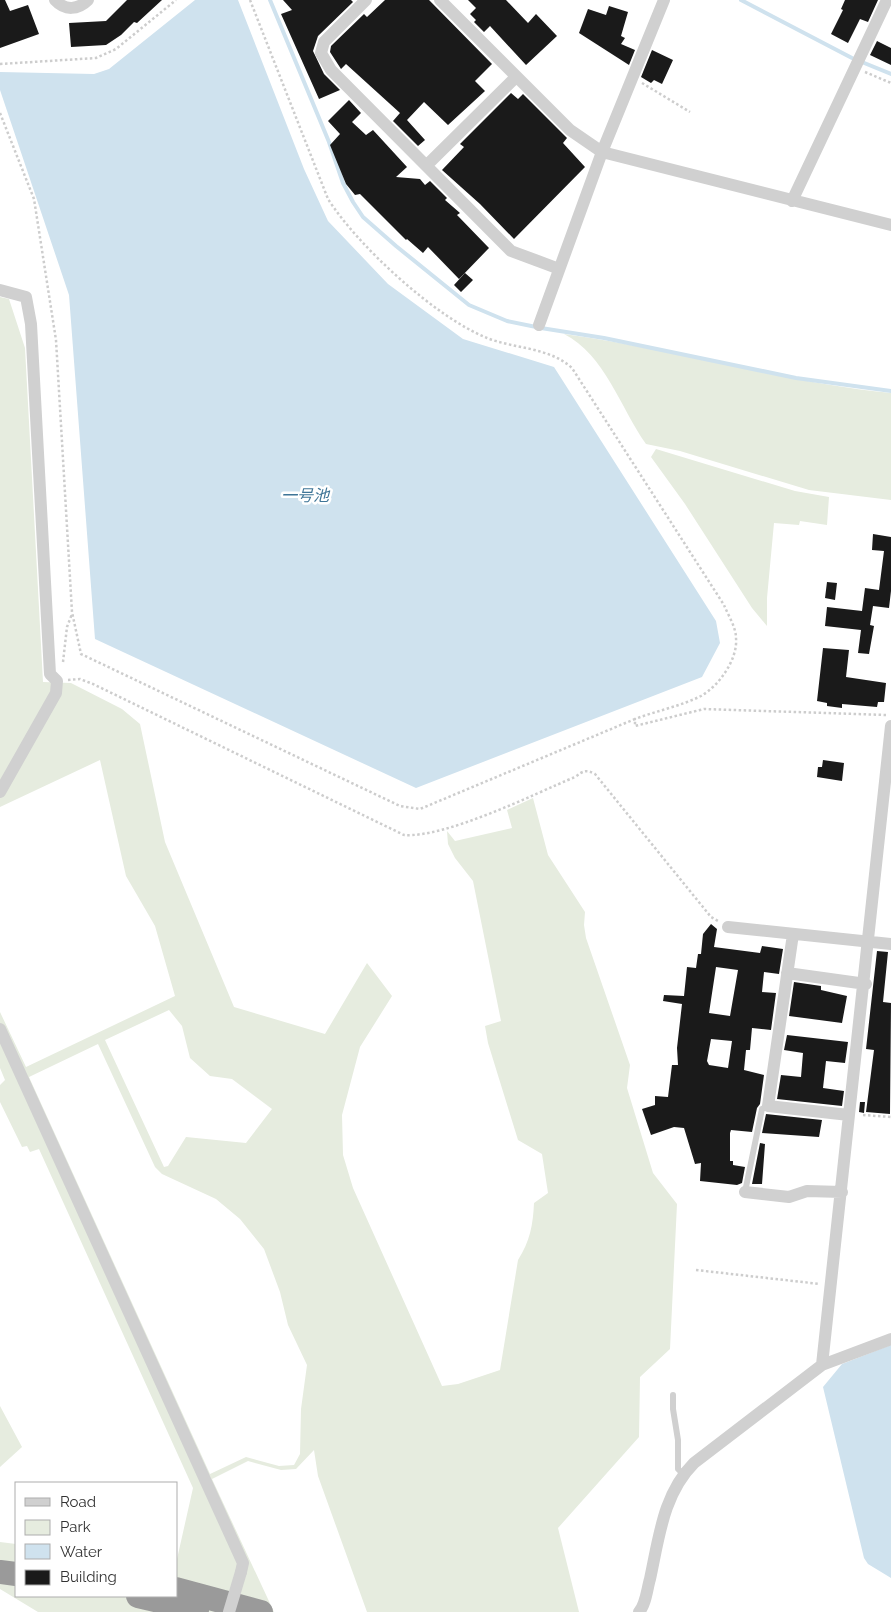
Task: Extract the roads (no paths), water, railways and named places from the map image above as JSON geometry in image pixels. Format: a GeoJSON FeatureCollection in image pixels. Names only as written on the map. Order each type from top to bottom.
{"type":"FeatureCollection","features":[{"type":"Feature","properties":{"kind":"highway"},"geometry":{"type":"LineString","coordinates":[[0,1557],[15,1559]]}},
{"type":"Feature","properties":{"kind":"highway"},"geometry":{"type":"LineString","coordinates":[[0,1572],[15,1574]]}},
{"type":"Feature","properties":{"kind":"highway"},"geometry":{"type":"LineString","coordinates":[[178,1590],[261,1612]]}},
{"type":"Feature","properties":{"kind":"highway"},"geometry":{"type":"LineString","coordinates":[[142,1597],[206,1612]]}},
{"type":"Feature","properties":{"kind":"street"},"geometry":{"type":"LineString","coordinates":[[55,0],[62,6],[72,8],[82,6],[88,0]]}},
{"type":"Feature","properties":{"kind":"street"},"geometry":{"type":"LineString","coordinates":[[366,0],[324,42],[321,53],[331,70],[511,251],[554,267]]}},
{"type":"Feature","properties":{"kind":"street"},"geometry":{"type":"LineString","coordinates":[[440,0],[570,130],[602,152],[891,226]]}},
{"type":"Feature","properties":{"kind":"street"},"geometry":{"type":"LineString","coordinates":[[540,325],[602,152],[664,0]]}},
{"type":"Feature","properties":{"kind":"street"},"geometry":{"type":"LineString","coordinates":[[792,202],[887,0]]}},
{"type":"Feature","properties":{"kind":"street"},"geometry":{"type":"LineString","coordinates":[[427,165],[516,77]]}},
{"type":"Feature","properties":{"kind":"street"},"geometry":{"type":"LineString","coordinates":[[0,290],[26,296],[31,324],[50,674],[57,681],[56,693],[0,792]]}},
{"type":"Feature","properties":{"kind":"street"},"geometry":{"type":"LineString","coordinates":[[822,1365],[849,1115],[866,984],[891,726]]}},
{"type":"Feature","properties":{"kind":"street"},"geometry":{"type":"LineString","coordinates":[[728,927],[891,944]]}},
{"type":"Feature","properties":{"kind":"street"},"geometry":{"type":"LineString","coordinates":[[793,934],[768,1106],[849,1115]]}},
{"type":"Feature","properties":{"kind":"street"},"geometry":{"type":"LineString","coordinates":[[787,973],[866,984]]}},
{"type":"Feature","properties":{"kind":"street"},"geometry":{"type":"LineString","coordinates":[[0,1029],[243,1563],[229,1612]]}},
{"type":"Feature","properties":{"kind":"street"},"geometry":{"type":"LineString","coordinates":[[745,1192],[789,1197],[806,1191],[842,1192]]}},
{"type":"Feature","properties":{"kind":"street"},"geometry":{"type":"LineString","coordinates":[[639,1612],[648,1588],[668,1501],[683,1474],[694,1463],[822,1365],[891,1339]]}},
{"type":"Feature","properties":{"kind":"lane"},"geometry":{"type":"LineString","coordinates":[[745,1192],[762,1109],[768,1106]]}},
{"type":"Feature","properties":{"kind":"lane"},"geometry":{"type":"LineString","coordinates":[[673,1395],[673,1409],[678,1440],[678,1468],[683,1474]]}},
{"type":"Feature","properties":{"kind":"water","name":"一号池"},"geometry":{"type":"Polygon","coordinates":[[[195,0],[238,0],[304,169],[328,221],[388,284],[463,339],[554,367],[716,621],[720,643],[702,677],[416,788],[95,639],[69,295],[0,90],[0,72],[94,74],[109,69],[195,0]]]}},
{"type":"Feature","properties":{"kind":"water"},"geometry":{"type":"Polygon","coordinates":[[[891,1345],[891,1578],[868,1564],[864,1558],[823,1387],[842,1364],[891,1345]]]}},
{"type":"Feature","properties":{"kind":"waterway"},"geometry":{"type":"LineString","coordinates":[[270,0],[329,142],[343,183],[353,202],[363,217],[469,305],[507,321],[541,328],[604,338],[796,378],[891,391]]}},
{"type":"Feature","properties":{"kind":"waterway"},"geometry":{"type":"LineString","coordinates":[[741,0],[852,58],[891,74]]}}]}
